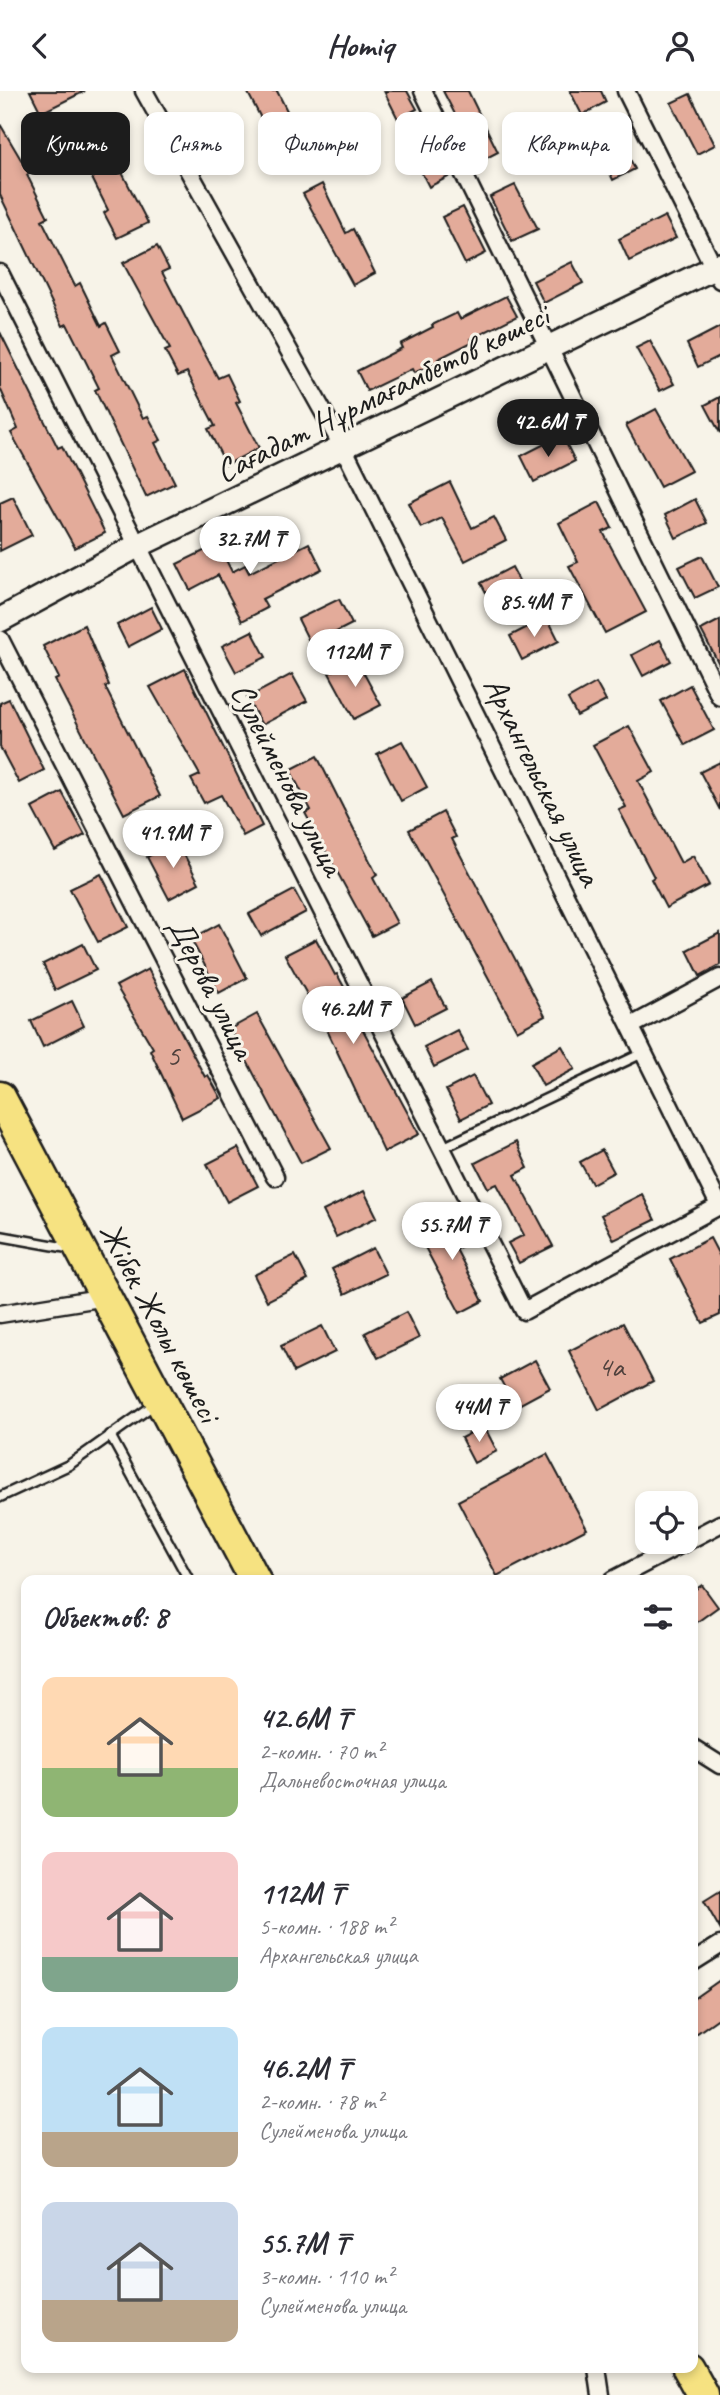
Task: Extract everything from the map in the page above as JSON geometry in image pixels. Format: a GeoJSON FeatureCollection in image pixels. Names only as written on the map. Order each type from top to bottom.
{"type":"FeatureCollection","features":[{"type":"Feature","properties":{"kind":"highway","name":"Жібек Жолы көшесі"},"geometry":{"type":"LineString","coordinates":[[0,1097],[252,1575]]}},
{"type":"Feature","properties":{"kind":"highway"},"geometry":{"type":"LineString","coordinates":[[691,2373],[703,2395]]}},
{"type":"Feature","properties":{"kind":"main road","name":"Сағадат Нұрмағамбетов көшесі"},"geometry":{"type":"LineString","coordinates":[[0,620],[136,547],[718,271]]}},
{"type":"Feature","properties":{"kind":"street","name":"Архангельская улица"},"geometry":{"type":"LineString","coordinates":[[144,91],[344,449],[719,1206]]}},
{"type":"Feature","properties":{"kind":"street"},"geometry":{"type":"LineString","coordinates":[[423,91],[720,698]]}},
{"type":"Feature","properties":{"kind":"street"},"geometry":{"type":"LineString","coordinates":[[626,91],[718,271]]}},
{"type":"Feature","properties":{"kind":"street","name":"Сулейменова улица"},"geometry":{"type":"LineString","coordinates":[[0,273],[524,1311],[719,1206]]}},
{"type":"Feature","properties":{"kind":"street","name":"Дерова улица"},"geometry":{"type":"LineString","coordinates":[[0,639],[275,1177]]}},
{"type":"Feature","properties":{"kind":"street"},"geometry":{"type":"LineString","coordinates":[[631,1026],[720,978]]}},
{"type":"Feature","properties":{"kind":"street"},"geometry":{"type":"LineString","coordinates":[[0,1314],[106,1297]]}},
{"type":"Feature","properties":{"kind":"street"},"geometry":{"type":"LineString","coordinates":[[623,1575],[720,1524]]}},
{"type":"Feature","properties":{"kind":"street"},"geometry":{"type":"LineString","coordinates":[[698,1751],[720,1765]]}},
{"type":"Feature","properties":{"kind":"street"},"geometry":{"type":"LineString","coordinates":[[698,1959],[720,1945]]}},
{"type":"Feature","properties":{"kind":"street"},"geometry":{"type":"LineString","coordinates":[[598,2373],[601,2395]]}},
{"type":"Feature","properties":{"kind":"lane"},"geometry":{"type":"LineString","coordinates":[[442,1148],[645,1052]]}},
{"type":"Feature","properties":{"kind":"lane"},"geometry":{"type":"LineString","coordinates":[[0,1236],[81,1251]]}},
{"type":"Feature","properties":{"kind":"lane"},"geometry":{"type":"LineString","coordinates":[[0,1497],[69,1465],[160,1400]]}},
{"type":"Feature","properties":{"kind":"lane"},"geometry":{"type":"LineString","coordinates":[[110,1435],[186,1575]]}},
{"type":"Feature","properties":{"kind":"building"},"geometry":{"type":"Polygon","coordinates":[[[30,91],[85,91],[43,112],[40,112],[30,91]]]}},
{"type":"Feature","properties":{"kind":"building"},"geometry":{"type":"Polygon","coordinates":[[[247,91],[277,91],[288,112],[258,112],[247,91]]]}},
{"type":"Feature","properties":{"kind":"building"},"geometry":{"type":"Polygon","coordinates":[[[384,91],[407,91],[417,109],[395,113],[384,91]]]}},
{"type":"Feature","properties":{"kind":"building"},"geometry":{"type":"Polygon","coordinates":[[[443,91],[468,91],[478,112],[454,112],[443,91]]]}},
{"type":"Feature","properties":{"kind":"building"},"geometry":{"type":"Polygon","coordinates":[[[570,91],[601,91],[606,102],[588,112],[580,112],[570,91]]]}},
{"type":"Feature","properties":{"kind":"building"},"geometry":{"type":"Polygon","coordinates":[[[690,94],[715,145],[697,154],[671,103],[690,94]]]}},
{"type":"Feature","properties":{"kind":"building"},"geometry":{"type":"Polygon","coordinates":[[[0,124],[21,159],[21,175],[27,175],[48,217],[42,220],[75,286],[80,283],[101,326],[106,323],[120,351],[112,355],[143,418],[148,416],[161,440],[155,443],[175,483],[146,497],[95,390],[99,388],[67,324],[63,326],[0,195],[0,124]]]}},
{"type":"Feature","properties":{"kind":"building"},"geometry":{"type":"Polygon","coordinates":[[[488,132],[498,152],[488,157],[488,132]]]}},
{"type":"Feature","properties":{"kind":"building"},"geometry":{"type":"Polygon","coordinates":[[[90,175],[123,175],[148,223],[117,238],[104,213],[108,210],[90,175]]]}},
{"type":"Feature","properties":{"kind":"building"},"geometry":{"type":"Polygon","coordinates":[[[423,175],[452,175],[429,187],[423,175]]]}},
{"type":"Feature","properties":{"kind":"building"},"geometry":{"type":"Polygon","coordinates":[[[611,175],[623,175],[613,180],[611,175]]]}},
{"type":"Feature","properties":{"kind":"building"},"geometry":{"type":"Polygon","coordinates":[[[322,184],[346,233],[353,229],[375,273],[353,285],[303,194],[322,184]]]}},
{"type":"Feature","properties":{"kind":"building"},"geometry":{"type":"Polygon","coordinates":[[[515,185],[538,229],[512,241],[490,197],[515,185]]]}},
{"type":"Feature","properties":{"kind":"building"},"geometry":{"type":"Polygon","coordinates":[[[463,207],[486,253],[465,264],[442,217],[463,207]]]}},
{"type":"Feature","properties":{"kind":"building"},"geometry":{"type":"Polygon","coordinates":[[[665,216],[676,238],[629,261],[619,239],[665,216]]]}},
{"type":"Feature","properties":{"kind":"building"},"geometry":{"type":"Polygon","coordinates":[[[157,246],[169,269],[162,272],[218,378],[227,374],[240,401],[236,403],[259,448],[226,465],[208,429],[215,426],[187,372],[178,376],[165,351],[170,349],[123,263],[157,246]]]}},
{"type":"Feature","properties":{"kind":"building"},"geometry":{"type":"Polygon","coordinates":[[[572,262],[583,283],[544,303],[533,281],[572,262]]]}},
{"type":"Feature","properties":{"kind":"building"},"geometry":{"type":"Polygon","coordinates":[[[506,296],[517,316],[471,339],[472,342],[438,359],[440,361],[414,373],[412,369],[367,391],[357,371],[402,348],[400,344],[433,327],[432,325],[457,313],[460,319],[506,296]]]}},
{"type":"Feature","properties":{"kind":"building"},"geometry":{"type":"Polygon","coordinates":[[[720,327],[720,356],[698,367],[687,344],[720,327]]]}},
{"type":"Feature","properties":{"kind":"building"},"geometry":{"type":"Polygon","coordinates":[[[0,332],[58,448],[62,446],[105,533],[75,548],[11,433],[18,429],[0,388],[0,332]]]}},
{"type":"Feature","properties":{"kind":"building"},"geometry":{"type":"Polygon","coordinates":[[[650,341],[674,384],[660,391],[636,348],[650,341]]]}},
{"type":"Feature","properties":{"kind":"building"},"geometry":{"type":"Polygon","coordinates":[[[720,397],[720,433],[705,405],[720,397]]]}},
{"type":"Feature","properties":{"kind":"building"},"geometry":{"type":"Polygon","coordinates":[[[656,409],[691,471],[660,487],[626,425],[656,409]]]}},
{"type":"Feature","properties":{"kind":"building"},"geometry":{"type":"Polygon","coordinates":[[[562,435],[575,461],[534,482],[521,456],[562,435]]]}},
{"type":"Feature","properties":{"kind":"building"},"geometry":{"type":"Polygon","coordinates":[[[450,482],[472,528],[494,517],[506,540],[465,561],[442,518],[421,528],[409,503],[450,482]]]}},
{"type":"Feature","properties":{"kind":"building"},"geometry":{"type":"Polygon","coordinates":[[[13,497],[32,535],[0,551],[0,503],[13,497]]]}},
{"type":"Feature","properties":{"kind":"building"},"geometry":{"type":"Polygon","coordinates":[[[695,499],[707,523],[676,538],[665,515],[695,499]]]}},
{"type":"Feature","properties":{"kind":"building"},"geometry":{"type":"Polygon","coordinates":[[[599,502],[612,528],[603,532],[646,612],[605,633],[569,566],[578,562],[559,523],[599,502]]]}},
{"type":"Feature","properties":{"kind":"building"},"geometry":{"type":"Polygon","coordinates":[[[309,543],[322,569],[262,599],[267,608],[242,621],[218,575],[190,590],[177,564],[218,544],[232,572],[245,565],[249,573],[309,543]]]}},
{"type":"Feature","properties":{"kind":"building"},"geometry":{"type":"Polygon","coordinates":[[[702,556],[718,587],[695,598],[679,567],[702,556]]]}},
{"type":"Feature","properties":{"kind":"building"},"geometry":{"type":"Polygon","coordinates":[[[512,567],[527,596],[496,612],[481,583],[512,567]]]}},
{"type":"Feature","properties":{"kind":"building"},"geometry":{"type":"Polygon","coordinates":[[[339,599],[352,624],[311,645],[298,619],[339,599]]]}},
{"type":"Feature","properties":{"kind":"building"},"geometry":{"type":"Polygon","coordinates":[[[151,607],[162,629],[128,647],[117,625],[151,607]]]}},
{"type":"Feature","properties":{"kind":"building"},"geometry":{"type":"Polygon","coordinates":[[[547,617],[559,641],[522,660],[510,636],[547,617]]]}},
{"type":"Feature","properties":{"kind":"building"},"geometry":{"type":"Polygon","coordinates":[[[720,620],[720,666],[701,630],[720,620]]]}},
{"type":"Feature","properties":{"kind":"building"},"geometry":{"type":"Polygon","coordinates":[[[84,625],[109,685],[105,687],[160,796],[124,814],[55,680],[59,678],[43,646],[84,625]]]}},
{"type":"Feature","properties":{"kind":"building"},"geometry":{"type":"Polygon","coordinates":[[[252,631],[266,657],[236,672],[222,646],[252,631]]]}},
{"type":"Feature","properties":{"kind":"building"},"geometry":{"type":"Polygon","coordinates":[[[660,640],[671,661],[643,676],[632,655],[660,640]]]}},
{"type":"Feature","properties":{"kind":"building"},"geometry":{"type":"Polygon","coordinates":[[[356,659],[381,705],[354,719],[329,673],[356,659]]]}},
{"type":"Feature","properties":{"kind":"building"},"geometry":{"type":"Polygon","coordinates":[[[185,669],[262,826],[243,836],[221,795],[204,803],[191,779],[200,775],[150,687],[185,669]]]}},
{"type":"Feature","properties":{"kind":"building"},"geometry":{"type":"Polygon","coordinates":[[[292,674],[307,701],[262,725],[247,698],[292,674]]]}},
{"type":"Feature","properties":{"kind":"building"},"geometry":{"type":"Polygon","coordinates":[[[596,683],[606,701],[577,716],[568,699],[596,683]]]}},
{"type":"Feature","properties":{"kind":"building"},"geometry":{"type":"Polygon","coordinates":[[[690,685],[714,730],[685,745],[661,701],[690,685]]]}},
{"type":"Feature","properties":{"kind":"building"},"geometry":{"type":"Polygon","coordinates":[[[9,699],[44,770],[19,783],[0,747],[0,703],[9,699]]]}},
{"type":"Feature","properties":{"kind":"building"},"geometry":{"type":"Polygon","coordinates":[[[629,726],[654,772],[638,781],[681,863],[693,856],[709,885],[666,908],[651,879],[654,877],[619,810],[626,807],[593,745],[629,726]]]}},
{"type":"Feature","properties":{"kind":"building"},"geometry":{"type":"Polygon","coordinates":[[[402,741],[427,787],[401,801],[377,754],[402,741]]]}},
{"type":"Feature","properties":{"kind":"building"},"geometry":{"type":"Polygon","coordinates":[[[317,756],[377,875],[373,878],[397,923],[372,936],[305,813],[311,810],[290,770],[317,756]]]}},
{"type":"Feature","properties":{"kind":"building"},"geometry":{"type":"Polygon","coordinates":[[[720,762],[720,810],[700,772],[720,762]]]}},
{"type":"Feature","properties":{"kind":"building"},"geometry":{"type":"Polygon","coordinates":[[[62,792],[85,835],[55,851],[32,808],[62,792]]]}},
{"type":"Feature","properties":{"kind":"building"},"geometry":{"type":"Polygon","coordinates":[[[443,812],[456,837],[452,839],[545,1016],[517,1031],[409,830],[443,812]]]}},
{"type":"Feature","properties":{"kind":"building"},"geometry":{"type":"Polygon","coordinates":[[[177,841],[199,883],[169,899],[147,857],[177,841]]]}},
{"type":"Feature","properties":{"kind":"building"},"geometry":{"type":"Polygon","coordinates":[[[101,874],[128,927],[98,942],[70,889],[101,874]]]}},
{"type":"Feature","properties":{"kind":"building"},"geometry":{"type":"Polygon","coordinates":[[[294,890],[306,912],[261,936],[249,914],[294,890]]]}},
{"type":"Feature","properties":{"kind":"building"},"geometry":{"type":"Polygon","coordinates":[[[219,924],[247,978],[219,993],[191,939],[219,924]]]}},
{"type":"Feature","properties":{"kind":"building"},"geometry":{"type":"Polygon","coordinates":[[[720,933],[720,965],[700,976],[687,950],[720,933]]]}},
{"type":"Feature","properties":{"kind":"building"},"geometry":{"type":"Polygon","coordinates":[[[316,939],[351,1000],[348,1002],[419,1134],[384,1152],[328,1032],[285,955],[316,939]]]}},
{"type":"Feature","properties":{"kind":"building"},"geometry":{"type":"Polygon","coordinates":[[[83,944],[96,970],[55,990],[43,964],[83,944]]]}},
{"type":"Feature","properties":{"kind":"building"},"geometry":{"type":"Polygon","coordinates":[[[148,969],[205,1077],[208,1075],[221,1098],[182,1118],[150,1050],[153,1048],[116,986],[148,969]]]}},
{"type":"Feature","properties":{"kind":"building"},"geometry":{"type":"Polygon","coordinates":[[[432,982],[446,1008],[415,1024],[402,998],[432,982]]]}},
{"type":"Feature","properties":{"kind":"building"},"geometry":{"type":"Polygon","coordinates":[[[72,1001],[84,1026],[43,1047],[31,1021],[72,1001]]]}},
{"type":"Feature","properties":{"kind":"building"},"geometry":{"type":"Polygon","coordinates":[[[257,1014],[331,1148],[301,1163],[230,1029],[257,1014]]]}},
{"type":"Feature","properties":{"kind":"building"},"geometry":{"type":"Polygon","coordinates":[[[457,1030],[468,1050],[434,1067],[424,1047],[457,1030]]]}},
{"type":"Feature","properties":{"kind":"building"},"geometry":{"type":"Polygon","coordinates":[[[562,1046],[575,1069],[543,1086],[531,1063],[562,1046]]]}},
{"type":"Feature","properties":{"kind":"building"},"geometry":{"type":"Polygon","coordinates":[[[473,1076],[488,1105],[461,1119],[446,1090],[473,1076]]]}},
{"type":"Feature","properties":{"kind":"building"},"geometry":{"type":"Polygon","coordinates":[[[516,1142],[528,1168],[515,1175],[553,1246],[519,1263],[508,1243],[524,1235],[497,1184],[488,1188],[475,1163],[516,1142]]]}},
{"type":"Feature","properties":{"kind":"building"},"geometry":{"type":"Polygon","coordinates":[[[238,1148],[258,1186],[227,1202],[207,1164],[238,1148]]]}},
{"type":"Feature","properties":{"kind":"building"},"geometry":{"type":"Polygon","coordinates":[[[602,1150],[614,1172],[592,1184],[580,1162],[602,1150]]]}},
{"type":"Feature","properties":{"kind":"building"},"geometry":{"type":"Polygon","coordinates":[[[364,1191],[377,1217],[336,1237],[323,1211],[364,1191]]]}},
{"type":"Feature","properties":{"kind":"building"},"geometry":{"type":"Polygon","coordinates":[[[642,1194],[655,1220],[614,1240],[601,1215],[642,1194]]]}},
{"type":"Feature","properties":{"kind":"building"},"geometry":{"type":"Polygon","coordinates":[[[460,1216],[472,1241],[456,1249],[483,1301],[460,1313],[419,1236],[460,1216]]]}},
{"type":"Feature","properties":{"kind":"building"},"geometry":{"type":"Polygon","coordinates":[[[710,1238],[720,1257],[720,1315],[703,1323],[670,1259],[710,1238]]]}},
{"type":"Feature","properties":{"kind":"building"},"geometry":{"type":"Polygon","coordinates":[[[373,1248],[386,1274],[345,1294],[332,1269],[373,1248]]]}},
{"type":"Feature","properties":{"kind":"building"},"geometry":{"type":"Polygon","coordinates":[[[295,1255],[308,1280],[267,1301],[254,1275],[295,1255]]]}},
{"type":"Feature","properties":{"kind":"building"},"geometry":{"type":"Polygon","coordinates":[[[406,1312],[419,1338],[378,1358],[365,1333],[406,1312]]]}},
{"type":"Feature","properties":{"kind":"building"},"geometry":{"type":"Polygon","coordinates":[[[623,1323],[653,1381],[599,1410],[569,1351],[623,1323]]]}},
{"type":"Feature","properties":{"kind":"building"},"geometry":{"type":"Polygon","coordinates":[[[322,1326],[335,1352],[294,1372],[281,1346],[322,1326]]]}},
{"type":"Feature","properties":{"kind":"building"},"geometry":{"type":"Polygon","coordinates":[[[535,1360],[550,1388],[515,1407],[500,1379],[535,1360]]]}},
{"type":"Feature","properties":{"kind":"building"},"geometry":{"type":"Polygon","coordinates":[[[484,1426],[497,1451],[474,1463],[461,1438],[484,1426]]]}},
{"type":"Feature","properties":{"kind":"building"},"geometry":{"type":"Polygon","coordinates":[[[547,1454],[587,1529],[496,1575],[458,1501],[547,1454]]]}},
{"type":"Feature","properties":{"kind":"building"},"geometry":{"type":"Polygon","coordinates":[[[702,1585],[718,1607],[698,1621],[698,1588],[702,1585]]]}},
{"type":"Feature","properties":{"kind":"building"},"geometry":{"type":"Polygon","coordinates":[[[720,1891],[720,1929],[704,1901],[720,1891]]]}},
{"type":"Feature","properties":{"kind":"building"},"geometry":{"type":"Polygon","coordinates":[[[720,1980],[720,2017],[698,2032],[698,1995],[720,1980]]]}}]}
